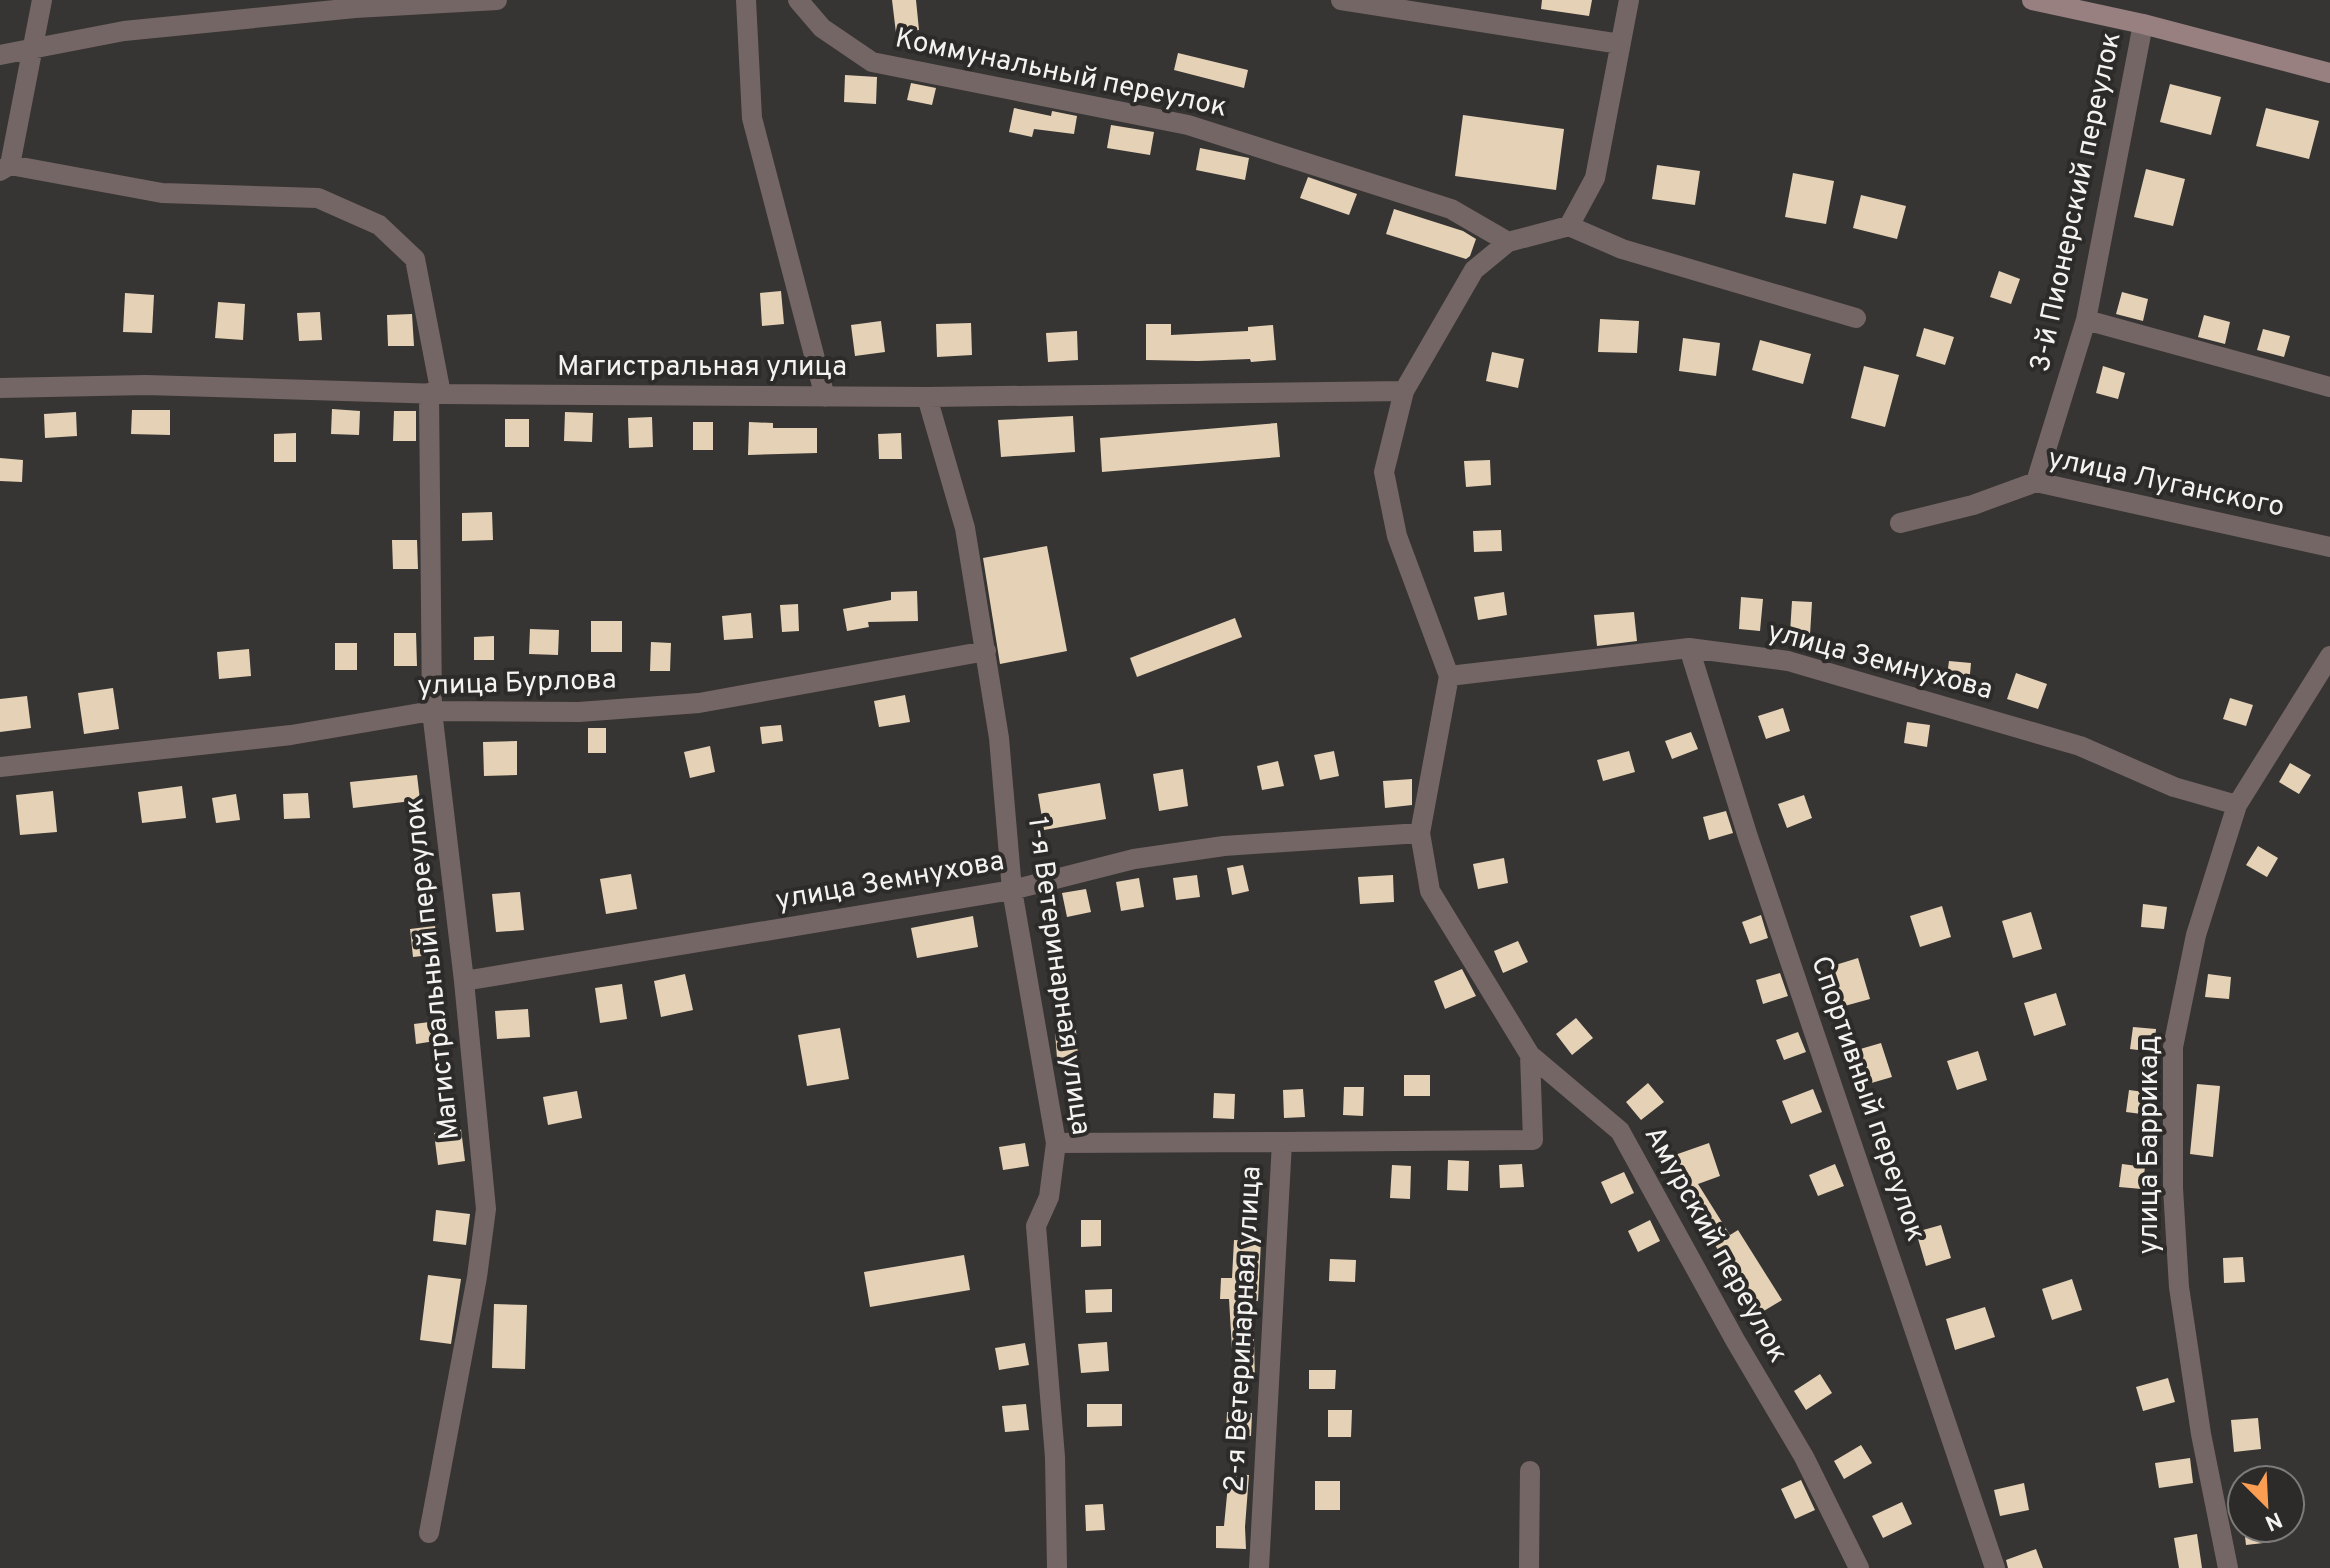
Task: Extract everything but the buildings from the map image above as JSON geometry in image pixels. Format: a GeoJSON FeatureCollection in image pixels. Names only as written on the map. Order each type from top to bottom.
{"type":"FeatureCollection","features":[{"type":"Feature","properties":{"kind":"main road"},"geometry":{"type":"LineString","coordinates":[[2032,0],[2143,24],[2330,73]]}},
{"type":"Feature","properties":{"kind":"street"},"geometry":{"type":"LineString","coordinates":[[5,168],[35,48],[42,0]]}},
{"type":"Feature","properties":{"kind":"street"},"geometry":{"type":"LineString","coordinates":[[0,55],[124,31],[355,8],[497,0]]}},
{"type":"Feature","properties":{"kind":"street"},"geometry":{"type":"LineString","coordinates":[[746,0],[752,118],[825,397]]}},
{"type":"Feature","properties":{"kind":"street","name":"Коммунальный переулок"},"geometry":{"type":"LineString","coordinates":[[798,0],[822,28],[872,62],[1188,125],[1451,209],[1508,242]]}},
{"type":"Feature","properties":{"kind":"street"},"geometry":{"type":"LineString","coordinates":[[1341,0],[1620,44]]}},
{"type":"Feature","properties":{"kind":"street"},"geometry":{"type":"LineString","coordinates":[[1569,226],[1595,178],[1629,0]]}},
{"type":"Feature","properties":{"kind":"street","name":"3-й Пионерский переулок"},"geometry":{"type":"LineString","coordinates":[[2036,482],[2086,320],[2143,24]]}},
{"type":"Feature","properties":{"kind":"street","name":"Магистральный переулок"},"geometry":{"type":"LineString","coordinates":[[5,168],[162,193],[318,198],[379,225],[415,259],[435,394],[432,711],[464,981],[486,1209],[477,1277],[429,1533]]}},
{"type":"Feature","properties":{"kind":"street"},"geometry":{"type":"LineString","coordinates":[[1449,676],[1397,536],[1384,472],[1404,391],[1474,270],[1508,242],[1569,226],[1622,249],[1856,318]]}},
{"type":"Feature","properties":{"kind":"street"},"geometry":{"type":"LineString","coordinates":[[2086,320],[2330,387]]}},
{"type":"Feature","properties":{"kind":"street","name":"Магистральная улица"},"geometry":{"type":"LineString","coordinates":[[0,388],[146,385],[435,394],[825,397],[1404,391]]}},
{"type":"Feature","properties":{"kind":"street","name":"1-я Ветеринарная улица"},"geometry":{"type":"LineString","coordinates":[[927,397],[965,528],[999,738],[1012,890],[1056,1143],[1049,1197],[1036,1226],[1055,1457],[1057,1568]]}},
{"type":"Feature","properties":{"kind":"street","name":"улица Луганского"},"geometry":{"type":"LineString","coordinates":[[1900,523],[1973,505],[2036,482],[2330,547]]}},
{"type":"Feature","properties":{"kind":"street","name":"улица Земнухова"},"geometry":{"type":"LineString","coordinates":[[1449,676],[1689,648],[1788,661],[2080,746],[2174,787],[2237,805]]}},
{"type":"Feature","properties":{"kind":"street","name":"Спортивный переулок"},"geometry":{"type":"LineString","coordinates":[[1689,648],[1748,837],[1995,1568]]}},
{"type":"Feature","properties":{"kind":"street","name":"улица Бурлова"},"geometry":{"type":"LineString","coordinates":[[0,767],[291,735],[432,711],[579,712],[699,703],[986,651]]}},
{"type":"Feature","properties":{"kind":"street","name":"улица Баррикад"},"geometry":{"type":"LineString","coordinates":[[2228,1568],[2201,1434],[2179,1287],[2173,1188],[2173,1047],[2196,935],[2237,805],[2330,656]]}},
{"type":"Feature","properties":{"kind":"street","name":"Амурский переулок"},"geometry":{"type":"LineString","coordinates":[[1449,676],[1420,833],[1430,891],[1530,1055],[1620,1131],[1727,1326],[1804,1457],[1859,1568]]}},
{"type":"Feature","properties":{"kind":"street","name":"улица Земнухова"},"geometry":{"type":"LineString","coordinates":[[464,981],[1012,890],[1134,859],[1224,846],[1420,833]]}},
{"type":"Feature","properties":{"kind":"street","name":"2-я Ветеринарная улица"},"geometry":{"type":"LineString","coordinates":[[1259,1568],[1282,1142],[1533,1140],[1530,1055]]}},
{"type":"Feature","properties":{"kind":"street"},"geometry":{"type":"LineString","coordinates":[[1056,1143],[1282,1142]]}},
{"type":"Feature","properties":{"kind":"street"},"geometry":{"type":"LineString","coordinates":[[1529,1568],[1530,1471]]}}]}
